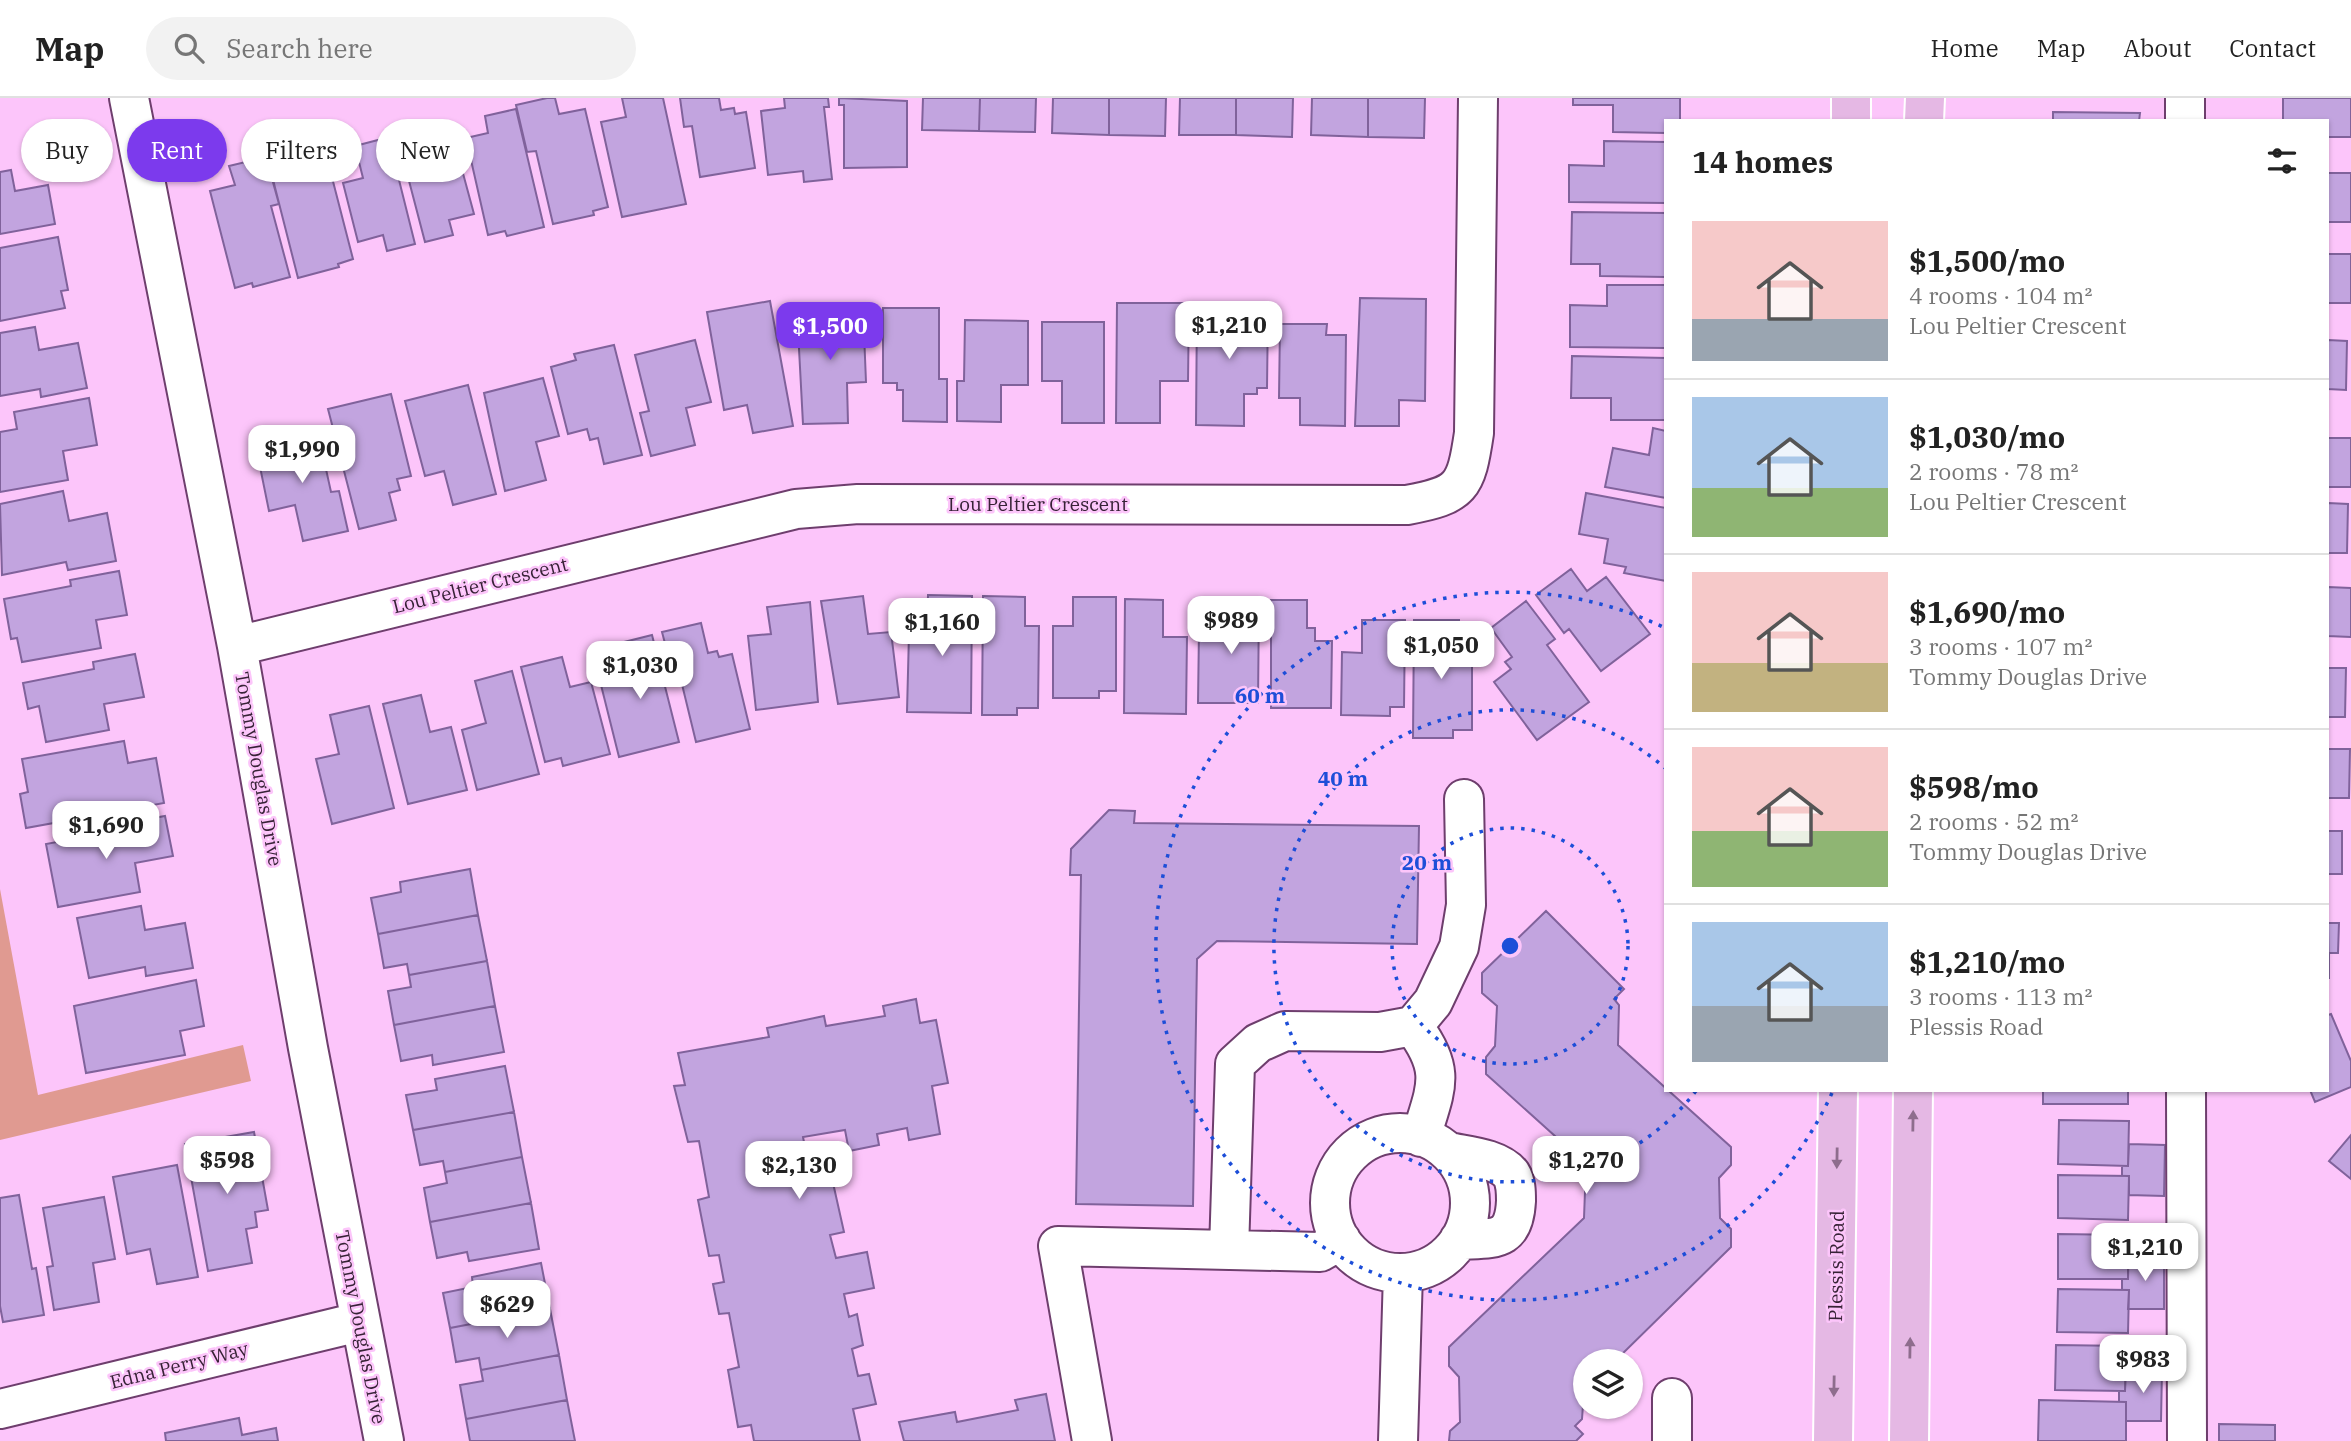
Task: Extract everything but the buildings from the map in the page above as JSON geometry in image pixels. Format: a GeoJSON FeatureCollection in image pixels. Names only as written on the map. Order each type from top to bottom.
{"type":"FeatureCollection","features":[{"type":"Feature","properties":{"kind":"main road"},"geometry":{"type":"LineString","coordinates":[[1851,98],[1851,119]]}},
{"type":"Feature","properties":{"kind":"main road"},"geometry":{"type":"LineString","coordinates":[[1924,119],[1925,98]]}},
{"type":"Feature","properties":{"kind":"main road","name":"Plessis Road"},"geometry":{"type":"LineString","coordinates":[[1833,1441],[1838,1092]]}},
{"type":"Feature","properties":{"kind":"main road"},"geometry":{"type":"LineString","coordinates":[[1909,1441],[1913,1092]]}},
{"type":"Feature","properties":{"kind":"street","name":"Tommy Douglas Drive"},"geometry":{"type":"LineString","coordinates":[[129,98],[237,646],[359,1322],[384,1441]]}},
{"type":"Feature","properties":{"kind":"street","name":"Lou Peltier Crescent"},"geometry":{"type":"LineString","coordinates":[[237,646],[796,509],[858,504],[1407,505],[1441,499],[1467,476],[1474,433],[1478,98]]}},
{"type":"Feature","properties":{"kind":"street"},"geometry":{"type":"LineString","coordinates":[[2185,98],[2185,119]]}},
{"type":"Feature","properties":{"kind":"street"},"geometry":{"type":"LineString","coordinates":[[1229,1250],[1235,1063],[1258,1043],[1285,1031],[1380,1032],[1413,1026],[1433,1002],[1459,947],[1466,905],[1464,799]]}},
{"type":"Feature","properties":{"kind":"street"},"geometry":{"type":"LineString","coordinates":[[1413,1026],[1428,1045],[1437,1068],[1434,1092],[1435,1144]]}},
{"type":"Feature","properties":{"kind":"street"},"geometry":{"type":"LineString","coordinates":[[2186,1092],[2187,1441]]}},
{"type":"Feature","properties":{"kind":"street"},"geometry":{"type":"LineString","coordinates":[[1406,1133],[1435,1144],[1463,1172],[1470,1195],[1469,1218],[1459,1240],[1445,1257],[1425,1268],[1403,1273],[1381,1270],[1360,1260],[1341,1240],[1333,1225],[1330,1203],[1333,1181],[1343,1161],[1361,1144],[1382,1134],[1406,1133]]}},
{"type":"Feature","properties":{"kind":"street"},"geometry":{"type":"LineString","coordinates":[[1092,1441],[1058,1246],[1320,1252],[1341,1240]]}},
{"type":"Feature","properties":{"kind":"street"},"geometry":{"type":"LineString","coordinates":[[1398,1441],[1403,1273]]}},
{"type":"Feature","properties":{"kind":"street","name":"Edna Perry Way"},"geometry":{"type":"LineString","coordinates":[[0,1409],[359,1322]]}},
{"type":"Feature","properties":{"kind":"street"},"geometry":{"type":"LineString","coordinates":[[1672,1398],[1672,1441]]}},
{"type":"Feature","properties":{"kind":"shaded area"},"geometry":{"type":"Polygon","coordinates":[[[0,889],[38,1095],[243,1045],[251,1081],[0,1140],[0,889]]]}}]}
